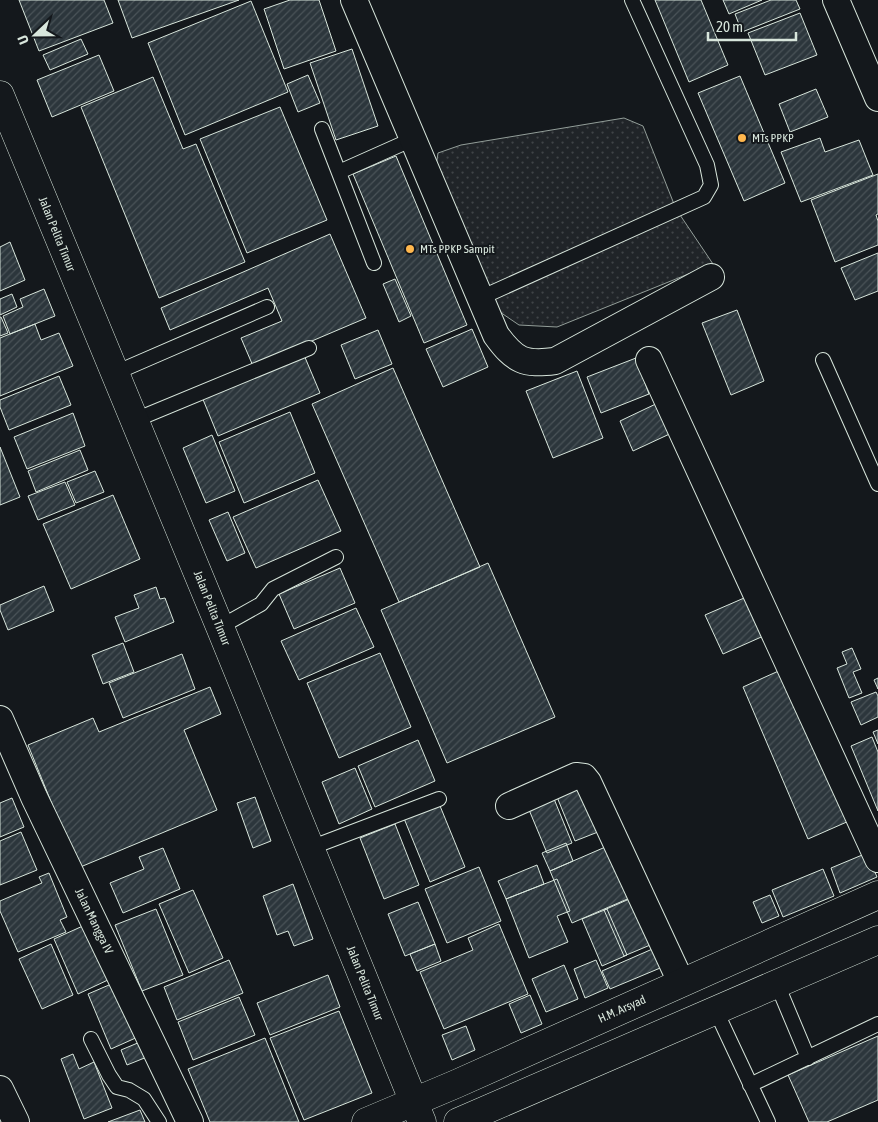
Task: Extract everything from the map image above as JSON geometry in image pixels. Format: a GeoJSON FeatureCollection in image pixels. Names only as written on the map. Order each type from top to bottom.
{"type":"FeatureCollection","features":[{"type":"Feature","properties":{"kind":"street"},"geometry":{"type":"LineString","coordinates":[[354,0],[496,336],[505,348],[521,360],[535,364],[555,361],[711,277]]}},
{"type":"Feature","properties":{"kind":"street"},"geometry":{"type":"LineString","coordinates":[[836,0],[878,98]]}},
{"type":"Feature","properties":{"kind":"street","name":"Jalan Pelita Timur"},"geometry":{"type":"LineString","coordinates":[[0,95],[220,627],[417,1112]]}},
{"type":"Feature","properties":{"kind":"street"},"geometry":{"type":"LineString","coordinates":[[649,360],[878,859]]}},
{"type":"Feature","properties":{"kind":"street","name":"Jalan Mangga IV"},"geometry":{"type":"LineString","coordinates":[[0,719],[34,797],[190,1122]]}},
{"type":"Feature","properties":{"kind":"street"},"geometry":{"type":"LineString","coordinates":[[509,806],[576,776],[584,777],[681,982]]}},
{"type":"Feature","properties":{"kind":"street","name":"H.M. Arsyad"},"geometry":{"type":"LineString","coordinates":[[366,1122],[417,1112],[456,1084],[878,895]]}},
{"type":"Feature","properties":{"kind":"street"},"geometry":{"type":"LineString","coordinates":[[458,1122],[878,940]]}},
{"type":"Feature","properties":{"kind":"street"},"geometry":{"type":"LineString","coordinates":[[0,1089],[16,1122]]}},
{"type":"Feature","properties":{"kind":"lane"},"geometry":{"type":"LineString","coordinates":[[480,298],[704,197],[711,185],[707,164],[632,0]]}},
{"type":"Feature","properties":{"kind":"lane"},"geometry":{"type":"LineString","coordinates":[[322,129],[374,263]]}},
{"type":"Feature","properties":{"kind":"lane"},"geometry":{"type":"LineString","coordinates":[[339,172],[412,139]]}},
{"type":"Feature","properties":{"kind":"lane"},"geometry":{"type":"LineString","coordinates":[[115,373],[268,307]]}},
{"type":"Feature","properties":{"kind":"lane"},"geometry":{"type":"LineString","coordinates":[[135,420],[309,348]]}},
{"type":"Feature","properties":{"kind":"lane"},"geometry":{"type":"LineString","coordinates":[[824,360],[878,484]]}},
{"type":"Feature","properties":{"kind":"lane"},"geometry":{"type":"LineString","coordinates":[[220,627],[261,604],[273,589],[336,556]]}},
{"type":"Feature","properties":{"kind":"lane"},"geometry":{"type":"LineString","coordinates":[[310,848],[439,798]]}},
{"type":"Feature","properties":{"kind":"lane"},"geometry":{"type":"LineString","coordinates":[[778,984],[808,1058]]}},
{"type":"Feature","properties":{"kind":"lane"},"geometry":{"type":"LineString","coordinates":[[716,1011],[768,1122]]}},
{"type":"Feature","properties":{"kind":"lane"},"geometry":{"type":"LineString","coordinates":[[750,1085],[878,1024]]}},
{"type":"Feature","properties":{"kind":"lane"},"geometry":{"type":"LineString","coordinates":[[90,1038],[108,1075],[117,1087],[129,1090],[144,1099],[159,1122]]}},
{"type":"Feature","properties":{"kind":"shaded area"},"geometry":{"type":"Polygon","coordinates":[[[624,118],[643,126],[676,209],[713,264],[557,327],[519,325],[494,308],[434,180],[438,153],[461,145],[624,118]]]}},
{"type":"Feature","properties":{"kind":"building"},"geometry":{"type":"Polygon","coordinates":[[[19,0],[104,0],[113,23],[39,51],[19,0]]]}},
{"type":"Feature","properties":{"kind":"building"},"geometry":{"type":"Polygon","coordinates":[[[118,0],[239,0],[132,38],[118,0]]]}},
{"type":"Feature","properties":{"kind":"building"},"geometry":{"type":"Polygon","coordinates":[[[290,0],[319,0],[336,51],[284,69],[264,9],[290,0]]]}},
{"type":"Feature","properties":{"kind":"building"},"geometry":{"type":"Polygon","coordinates":[[[655,0],[701,0],[728,65],[689,82],[655,0]]]}},
{"type":"Feature","properties":{"kind":"building"},"geometry":{"type":"Polygon","coordinates":[[[723,0],[762,0],[729,14],[723,0]]]}},
{"type":"Feature","properties":{"kind":"building"},"geometry":{"type":"Polygon","coordinates":[[[771,0],[796,0],[800,9],[742,32],[735,14],[771,0]]]}},
{"type":"Feature","properties":{"kind":"building"},"geometry":{"type":"Polygon","coordinates":[[[251,1],[288,92],[185,135],[148,43],[251,1]]]}},
{"type":"Feature","properties":{"kind":"building"},"geometry":{"type":"Polygon","coordinates":[[[800,13],[817,55],[765,75],[748,33],[800,13]]]}},
{"type":"Feature","properties":{"kind":"building"},"geometry":{"type":"Polygon","coordinates":[[[81,39],[88,54],[50,70],[43,55],[81,39]]]}},
{"type":"Feature","properties":{"kind":"building"},"geometry":{"type":"Polygon","coordinates":[[[352,49],[378,126],[336,140],[310,63],[352,49]]]}},
{"type":"Feature","properties":{"kind":"building"},"geometry":{"type":"Polygon","coordinates":[[[99,55],[114,91],[52,117],[37,80],[99,55]]]}},
{"type":"Feature","properties":{"kind":"building"},"geometry":{"type":"Polygon","coordinates":[[[308,75],[320,103],[298,112],[287,84],[308,75]]]}},
{"type":"Feature","properties":{"kind":"building","name":"MTs PPKP"},"geometry":{"type":"Polygon","coordinates":[[[740,76],[785,183],[744,201],[698,93],[740,76]]]}},
{"type":"Feature","properties":{"kind":"building"},"geometry":{"type":"Polygon","coordinates":[[[153,77],[183,149],[196,144],[245,262],[159,298],[81,107],[153,77]]]}},
{"type":"Feature","properties":{"kind":"building"},"geometry":{"type":"Polygon","coordinates":[[[816,89],[828,117],[790,132],[779,104],[816,89]]]}},
{"type":"Feature","properties":{"kind":"building"},"geometry":{"type":"Polygon","coordinates":[[[280,107],[327,220],[247,253],[200,139],[280,107]]]}},
{"type":"Feature","properties":{"kind":"building"},"geometry":{"type":"Polygon","coordinates":[[[820,138],[825,152],[859,140],[873,175],[801,202],[781,152],[820,138]]]}},
{"type":"Feature","properties":{"kind":"building","name":"MTs PPKP Sampit"},"geometry":{"type":"Polygon","coordinates":[[[396,156],[467,325],[424,343],[353,174],[396,156]]]}},
{"type":"Feature","properties":{"kind":"building"},"geometry":{"type":"Polygon","coordinates":[[[878,174],[878,214],[876,215],[878,221],[878,245],[835,262],[811,200],[878,174]]]}},
{"type":"Feature","properties":{"kind":"building"},"geometry":{"type":"Polygon","coordinates":[[[330,234],[366,318],[253,366],[241,338],[282,321],[268,288],[170,330],[161,308],[330,234]]]}},
{"type":"Feature","properties":{"kind":"building"},"geometry":{"type":"Polygon","coordinates":[[[10,242],[25,280],[0,291],[0,247],[10,242]]]}},
{"type":"Feature","properties":{"kind":"building"},"geometry":{"type":"Polygon","coordinates":[[[878,253],[878,291],[855,300],[841,268],[878,253]]]}},
{"type":"Feature","properties":{"kind":"building"},"geometry":{"type":"Polygon","coordinates":[[[395,279],[411,316],[399,322],[383,284],[395,279]]]}},
{"type":"Feature","properties":{"kind":"building"},"geometry":{"type":"Polygon","coordinates":[[[44,289],[55,316],[10,334],[3,316],[23,307],[20,299],[44,289]]]}},
{"type":"Feature","properties":{"kind":"building"},"geometry":{"type":"Polygon","coordinates":[[[12,294],[17,307],[0,315],[0,299],[12,294]]]}},
{"type":"Feature","properties":{"kind":"building"},"geometry":{"type":"Polygon","coordinates":[[[737,310],[764,381],[731,395],[702,323],[737,310]]]}},
{"type":"Feature","properties":{"kind":"building"},"geometry":{"type":"Polygon","coordinates":[[[0,317],[8,333],[0,336],[0,317]]]}},
{"type":"Feature","properties":{"kind":"building"},"geometry":{"type":"Polygon","coordinates":[[[35,324],[41,340],[59,333],[73,366],[0,396],[0,338],[35,324]]]}},
{"type":"Feature","properties":{"kind":"building"},"geometry":{"type":"Polygon","coordinates":[[[472,329],[488,367],[443,387],[426,349],[472,329]]]}},
{"type":"Feature","properties":{"kind":"building"},"geometry":{"type":"Polygon","coordinates":[[[378,330],[392,364],[355,379],[341,345],[378,330]]]}},
{"type":"Feature","properties":{"kind":"building"},"geometry":{"type":"Polygon","coordinates":[[[304,355],[320,393],[218,436],[202,397],[304,355]]]}},
{"type":"Feature","properties":{"kind":"building"},"geometry":{"type":"Polygon","coordinates":[[[636,358],[649,394],[601,413],[587,377],[636,358]]]}},
{"type":"Feature","properties":{"kind":"building"},"geometry":{"type":"Polygon","coordinates":[[[393,368],[480,567],[399,602],[312,404],[393,368]]]}},
{"type":"Feature","properties":{"kind":"building"},"geometry":{"type":"Polygon","coordinates":[[[577,371],[603,438],[553,458],[526,391],[577,371]]]}},
{"type":"Feature","properties":{"kind":"building"},"geometry":{"type":"Polygon","coordinates":[[[59,376],[71,405],[9,430],[0,407],[0,400],[59,376]]]}},
{"type":"Feature","properties":{"kind":"building"},"geometry":{"type":"Polygon","coordinates":[[[662,401],[676,431],[633,451],[620,421],[662,401]]]}},
{"type":"Feature","properties":{"kind":"building"},"geometry":{"type":"Polygon","coordinates":[[[290,412],[315,473],[244,503],[219,442],[290,412]]]}},
{"type":"Feature","properties":{"kind":"building"},"geometry":{"type":"Polygon","coordinates":[[[73,413],[85,446],[27,469],[14,437],[73,413]]]}},
{"type":"Feature","properties":{"kind":"building"},"geometry":{"type":"Polygon","coordinates":[[[212,435],[235,491],[206,503],[183,448],[212,435]]]}},
{"type":"Feature","properties":{"kind":"building"},"geometry":{"type":"Polygon","coordinates":[[[0,447],[20,497],[0,505],[0,447]]]}},
{"type":"Feature","properties":{"kind":"building"},"geometry":{"type":"Polygon","coordinates":[[[80,450],[88,470],[36,492],[28,471],[80,450]]]}},
{"type":"Feature","properties":{"kind":"building"},"geometry":{"type":"Polygon","coordinates":[[[95,471],[104,492],[76,503],[67,482],[95,471]]]}},
{"type":"Feature","properties":{"kind":"building"},"geometry":{"type":"Polygon","coordinates":[[[318,480],[341,531],[256,568],[233,517],[318,480]]]}},
{"type":"Feature","properties":{"kind":"building"},"geometry":{"type":"Polygon","coordinates":[[[65,482],[75,505],[38,520],[28,496],[65,482]]]}},
{"type":"Feature","properties":{"kind":"building"},"geometry":{"type":"Polygon","coordinates":[[[113,495],[140,559],[71,589],[43,524],[113,495]]]}},
{"type":"Feature","properties":{"kind":"building"},"geometry":{"type":"Polygon","coordinates":[[[228,512],[245,553],[227,561],[209,520],[228,512]]]}},
{"type":"Feature","properties":{"kind":"building"},"geometry":{"type":"Polygon","coordinates":[[[488,563],[555,717],[447,763],[381,610],[488,563]]]}},
{"type":"Feature","properties":{"kind":"building"},"geometry":{"type":"Polygon","coordinates":[[[340,568],[355,603],[294,629],[279,594],[340,568]]]}},
{"type":"Feature","properties":{"kind":"building"},"geometry":{"type":"Polygon","coordinates":[[[44,586],[54,611],[8,630],[0,610],[0,605],[44,586]]]}},
{"type":"Feature","properties":{"kind":"building"},"geometry":{"type":"Polygon","coordinates":[[[156,587],[160,599],[165,598],[174,622],[125,642],[115,617],[139,608],[134,595],[156,587]]]}},
{"type":"Feature","properties":{"kind":"building"},"geometry":{"type":"Polygon","coordinates":[[[751,595],[768,634],[723,654],[705,615],[751,595]]]}},
{"type":"Feature","properties":{"kind":"building"},"geometry":{"type":"Polygon","coordinates":[[[356,608],[374,647],[299,680],[281,641],[356,608]]]}},
{"type":"Feature","properties":{"kind":"building"},"geometry":{"type":"Polygon","coordinates":[[[123,643],[134,672],[103,684],[92,655],[123,643]]]}},
{"type":"Feature","properties":{"kind":"building"},"geometry":{"type":"Polygon","coordinates":[[[852,648],[861,669],[853,672],[862,693],[849,698],[837,668],[847,664],[842,652],[852,648]]]}},
{"type":"Feature","properties":{"kind":"building"},"geometry":{"type":"Polygon","coordinates":[[[380,653],[411,727],[339,758],[307,683],[380,653]]]}},
{"type":"Feature","properties":{"kind":"building"},"geometry":{"type":"Polygon","coordinates":[[[182,654],[195,689],[123,718],[109,683],[182,654]]]}},
{"type":"Feature","properties":{"kind":"building"},"geometry":{"type":"Polygon","coordinates":[[[783,669],[849,821],[808,839],[743,687],[783,669]]]}},
{"type":"Feature","properties":{"kind":"building"},"geometry":{"type":"Polygon","coordinates":[[[878,678],[878,689],[874,680],[878,678]]]}},
{"type":"Feature","properties":{"kind":"building"},"geometry":{"type":"Polygon","coordinates":[[[210,687],[221,714],[184,730],[217,810],[78,868],[28,745],[93,718],[99,732],[210,687]]]}},
{"type":"Feature","properties":{"kind":"building"},"geometry":{"type":"Polygon","coordinates":[[[876,692],[878,696],[878,717],[861,725],[851,702],[876,692]]]}},
{"type":"Feature","properties":{"kind":"building"},"geometry":{"type":"Polygon","coordinates":[[[878,730],[878,744],[873,732],[878,730]]]}},
{"type":"Feature","properties":{"kind":"building"},"geometry":{"type":"Polygon","coordinates":[[[872,737],[878,752],[878,811],[851,746],[872,737]]]}},
{"type":"Feature","properties":{"kind":"building"},"geometry":{"type":"Polygon","coordinates":[[[418,740],[435,781],[375,807],[358,766],[418,740]]]}},
{"type":"Feature","properties":{"kind":"building"},"geometry":{"type":"Polygon","coordinates":[[[355,768],[372,809],[339,824],[322,782],[355,768]]]}},
{"type":"Feature","properties":{"kind":"building"},"geometry":{"type":"Polygon","coordinates":[[[585,786],[603,830],[575,841],[557,797],[585,786]]]}},
{"type":"Feature","properties":{"kind":"building"},"geometry":{"type":"Polygon","coordinates":[[[552,794],[572,843],[547,853],[527,805],[552,794]]]}},
{"type":"Feature","properties":{"kind":"building"},"geometry":{"type":"Polygon","coordinates":[[[255,797],[271,841],[253,848],[237,803],[255,797]]]}},
{"type":"Feature","properties":{"kind":"building"},"geometry":{"type":"Polygon","coordinates":[[[12,798],[24,827],[0,837],[0,803],[12,798]]]}},
{"type":"Feature","properties":{"kind":"building"},"geometry":{"type":"Polygon","coordinates":[[[438,801],[465,867],[430,882],[403,816],[438,801]]]}},
{"type":"Feature","properties":{"kind":"building"},"geometry":{"type":"Polygon","coordinates":[[[395,824],[419,885],[384,899],[360,838],[395,824]]]}},
{"type":"Feature","properties":{"kind":"building"},"geometry":{"type":"Polygon","coordinates":[[[21,832],[37,870],[0,885],[0,841],[21,832]]]}},
{"type":"Feature","properties":{"kind":"building"},"geometry":{"type":"Polygon","coordinates":[[[566,843],[573,861],[550,871],[542,853],[566,843]]]}},
{"type":"Feature","properties":{"kind":"building"},"geometry":{"type":"Polygon","coordinates":[[[610,845],[632,897],[572,923],[550,871],[610,845]]]}},
{"type":"Feature","properties":{"kind":"building"},"geometry":{"type":"Polygon","coordinates":[[[163,848],[180,889],[123,913],[110,883],[144,869],[139,857],[163,848]]]}},
{"type":"Feature","properties":{"kind":"building"},"geometry":{"type":"Polygon","coordinates":[[[867,853],[877,877],[840,893],[831,868],[867,853]]]}},
{"type":"Feature","properties":{"kind":"building"},"geometry":{"type":"Polygon","coordinates":[[[537,865],[544,884],[506,899],[498,881],[537,865]]]}},
{"type":"Feature","properties":{"kind":"building"},"geometry":{"type":"Polygon","coordinates":[[[479,867],[501,921],[447,943],[425,889],[479,867]]]}},
{"type":"Feature","properties":{"kind":"building"},"geometry":{"type":"Polygon","coordinates":[[[823,869],[834,896],[783,917],[772,890],[823,869]]]}},
{"type":"Feature","properties":{"kind":"building"},"geometry":{"type":"Polygon","coordinates":[[[49,873],[67,917],[60,920],[66,932],[18,952],[0,911],[0,901],[42,883],[39,877],[49,873]]]}},
{"type":"Feature","properties":{"kind":"building"},"geometry":{"type":"Polygon","coordinates":[[[557,879],[570,911],[557,916],[568,942],[529,958],[506,899],[557,879]]]}},
{"type":"Feature","properties":{"kind":"building"},"geometry":{"type":"Polygon","coordinates":[[[293,884],[313,939],[294,946],[288,931],[277,935],[263,896],[293,884]]]}},
{"type":"Feature","properties":{"kind":"building"},"geometry":{"type":"Polygon","coordinates":[[[193,890],[223,958],[189,973],[159,904],[193,890]]]}},
{"type":"Feature","properties":{"kind":"building"},"geometry":{"type":"Polygon","coordinates":[[[770,895],[779,916],[762,923],[753,902],[770,895]]]}},
{"type":"Feature","properties":{"kind":"building"},"geometry":{"type":"Polygon","coordinates":[[[634,897],[655,943],[624,956],[604,910],[634,897]]]}},
{"type":"Feature","properties":{"kind":"building"},"geometry":{"type":"Polygon","coordinates":[[[418,902],[435,944],[405,956],[388,914],[418,902]]]}},
{"type":"Feature","properties":{"kind":"building"},"geometry":{"type":"Polygon","coordinates":[[[156,909],[183,975],[142,991],[115,925],[156,909]]]}},
{"type":"Feature","properties":{"kind":"building"},"geometry":{"type":"Polygon","coordinates":[[[607,909],[627,955],[602,966],[582,919],[607,909]]]}},
{"type":"Feature","properties":{"kind":"building"},"geometry":{"type":"Polygon","coordinates":[[[499,924],[528,994],[444,1029],[420,972],[473,950],[468,938],[499,924]]]}},
{"type":"Feature","properties":{"kind":"building"},"geometry":{"type":"Polygon","coordinates":[[[85,925],[110,979],[78,994],[54,939],[85,925]]]}},
{"type":"Feature","properties":{"kind":"building"},"geometry":{"type":"Polygon","coordinates":[[[51,944],[73,995],[42,1009],[19,959],[51,944]]]}},
{"type":"Feature","properties":{"kind":"building"},"geometry":{"type":"Polygon","coordinates":[[[435,944],[441,961],[417,971],[410,954],[435,944]]]}},
{"type":"Feature","properties":{"kind":"building"},"geometry":{"type":"Polygon","coordinates":[[[657,947],[665,966],[610,989],[602,971],[657,947]]]}},
{"type":"Feature","properties":{"kind":"building"},"geometry":{"type":"Polygon","coordinates":[[[229,960],[243,993],[177,1020],[164,987],[229,960]]]}},
{"type":"Feature","properties":{"kind":"building"},"geometry":{"type":"Polygon","coordinates":[[[596,960],[608,988],[585,998],[574,969],[596,960]]]}},
{"type":"Feature","properties":{"kind":"building"},"geometry":{"type":"Polygon","coordinates":[[[564,965],[578,999],[546,1012],[532,979],[564,965]]]}},
{"type":"Feature","properties":{"kind":"building"},"geometry":{"type":"Polygon","coordinates":[[[328,975],[340,1007],[270,1035],[257,1003],[328,975]]]}},
{"type":"Feature","properties":{"kind":"building"},"geometry":{"type":"Polygon","coordinates":[[[116,982],[140,1036],[111,1049],[88,994],[116,982]]]}},
{"type":"Feature","properties":{"kind":"building"},"geometry":{"type":"Polygon","coordinates":[[[530,995],[542,1024],[521,1033],[509,1004],[530,995]]]}},
{"type":"Feature","properties":{"kind":"building"},"geometry":{"type":"Polygon","coordinates":[[[239,997],[255,1035],[193,1060],[178,1022],[239,997]]]}},
{"type":"Feature","properties":{"kind":"building"},"geometry":{"type":"Polygon","coordinates":[[[339,1011],[372,1093],[304,1120],[270,1038],[339,1011]]]}},
{"type":"Feature","properties":{"kind":"building"},"geometry":{"type":"Polygon","coordinates":[[[466,1026],[475,1050],[452,1060],[442,1035],[466,1026]]]}},
{"type":"Feature","properties":{"kind":"building"},"geometry":{"type":"Polygon","coordinates":[[[878,1036],[878,1100],[827,1122],[809,1122],[788,1075],[878,1036]]]}},
{"type":"Feature","properties":{"kind":"building"},"geometry":{"type":"Polygon","coordinates":[[[265,1038],[299,1122],[210,1122],[188,1069],[265,1038]]]}},
{"type":"Feature","properties":{"kind":"building"},"geometry":{"type":"Polygon","coordinates":[[[140,1042],[147,1057],[127,1065],[121,1050],[140,1042]]]}},
{"type":"Feature","properties":{"kind":"building"},"geometry":{"type":"Polygon","coordinates":[[[73,1054],[79,1069],[94,1062],[112,1108],[84,1119],[61,1059],[73,1054]]]}},
{"type":"Feature","properties":{"kind":"building"},"geometry":{"type":"Polygon","coordinates":[[[140,1110],[145,1122],[108,1122],[140,1110]]]}},
{"type":"Feature","properties":{"kind":"place","name":"MTs PPKP"},"geometry":{"type":"Point","coordinates":[742,138]}},
{"type":"Feature","properties":{"kind":"place","name":"MTs PPKP Sampit"},"geometry":{"type":"Point","coordinates":[410,249]}}]}
